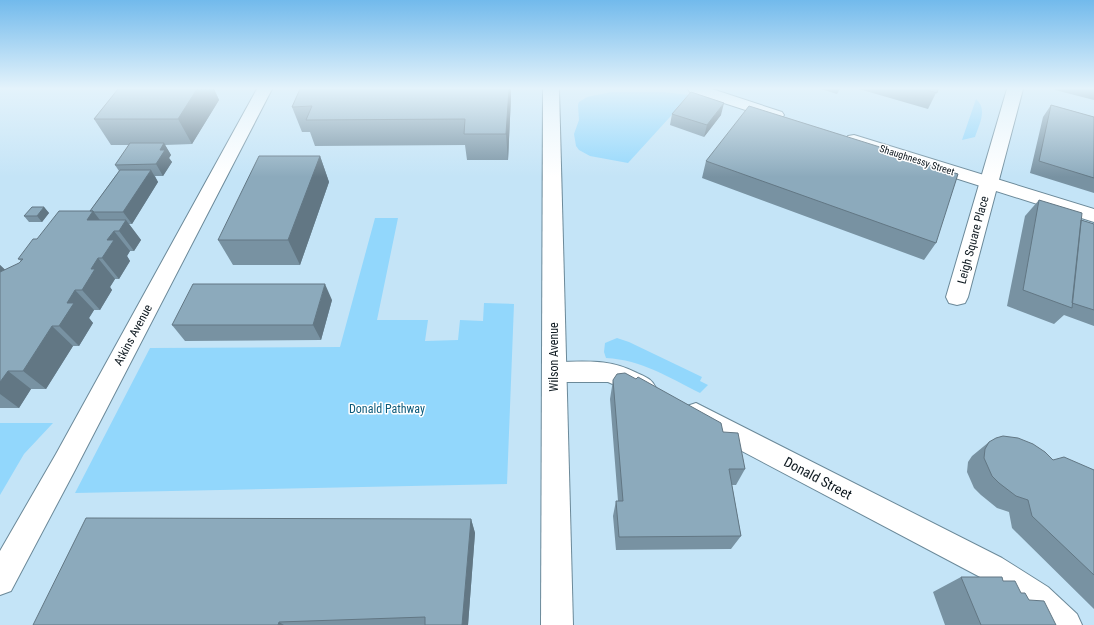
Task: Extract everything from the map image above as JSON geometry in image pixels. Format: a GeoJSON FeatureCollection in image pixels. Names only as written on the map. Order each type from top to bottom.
{"type":"FeatureCollection","features":[{"type":"Feature","properties":{"kind":"street","name":"Atkins Avenue"},"geometry":{"type":"LineString","coordinates":[[0,580],[65,463],[249,118]]}},
{"type":"Feature","properties":{"kind":"street","name":"Wilson Avenue"},"geometry":{"type":"LineString","coordinates":[[551,118],[557,625]]}},
{"type":"Feature","properties":{"kind":"street"},"geometry":{"type":"LineString","coordinates":[[784,118],[790,120]]}},
{"type":"Feature","properties":{"kind":"street","name":"Leigh Square Place"},"geometry":{"type":"LineString","coordinates":[[957,297],[1006,118]]}},
{"type":"Feature","properties":{"kind":"street","name":"Shaughnessy Street"},"geometry":{"type":"LineString","coordinates":[[842,136],[1094,216]]}},
{"type":"Feature","properties":{"kind":"street","name":"Donald Street"},"geometry":{"type":"LineString","coordinates":[[554,372],[608,372],[619,375],[992,568],[1037,598],[1066,625]]}},
{"type":"Feature","properties":{"kind":"green space"},"geometry":{"type":"Polygon","coordinates":[[[579,118],[669,118],[628,163],[590,156],[579,150],[576,146],[574,134],[579,118]]]}},
{"type":"Feature","properties":{"kind":"green space"},"geometry":{"type":"Polygon","coordinates":[[[969,118],[982,118],[975,137],[962,140],[969,118]]]}},
{"type":"Feature","properties":{"kind":"green space","name":"Donald Pathway"},"geometry":{"type":"Polygon","coordinates":[[[375,218],[398,218],[377,320],[428,320],[425,341],[458,340],[460,320],[483,321],[484,303],[514,304],[507,484],[75,493],[150,348],[340,347],[375,218]]]}},
{"type":"Feature","properties":{"kind":"green space"},"geometry":{"type":"Polygon","coordinates":[[[617,338],[629,342],[702,377],[700,381],[708,385],[700,393],[654,370],[619,359],[606,358],[604,352],[605,343],[617,338]]]}},
{"type":"Feature","properties":{"kind":"green space"},"geometry":{"type":"Polygon","coordinates":[[[0,423],[53,423],[24,454],[0,495],[0,423]]]}},
{"type":"Feature","properties":{"kind":"building"},"geometry":{"type":"Polygon","coordinates":[[[95,118],[179,118],[178,119],[95,118]]]}},
{"type":"Feature","properties":{"kind":"building"},"geometry":{"type":"Polygon","coordinates":[[[307,118],[507,118],[506,134],[464,134],[465,119],[306,120],[307,118]]]}},
{"type":"Feature","properties":{"kind":"building"},"geometry":{"type":"Polygon","coordinates":[[[685,118],[712,118],[707,125],[685,118]]]}},
{"type":"Feature","properties":{"kind":"building"},"geometry":{"type":"Polygon","coordinates":[[[739,118],[788,118],[883,148],[882,150],[958,174],[936,243],[706,161],[739,118]]]}},
{"type":"Feature","properties":{"kind":"building"},"geometry":{"type":"Polygon","coordinates":[[[1048,118],[1094,118],[1094,178],[1039,161],[1048,118]]]}},
{"type":"Feature","properties":{"kind":"building"},"geometry":{"type":"Polygon","coordinates":[[[130,143],[164,143],[160,150],[165,150],[156,164],[115,165],[130,143]]]}},
{"type":"Feature","properties":{"kind":"building"},"geometry":{"type":"Polygon","coordinates":[[[259,156],[320,156],[288,240],[218,240],[259,156]]]}},
{"type":"Feature","properties":{"kind":"building"},"geometry":{"type":"Polygon","coordinates":[[[120,170],[151,170],[123,212],[90,211],[120,170]]]}},
{"type":"Feature","properties":{"kind":"building"},"geometry":{"type":"Polygon","coordinates":[[[1039,200],[1082,213],[1072,308],[1023,290],[1039,200]]]}},
{"type":"Feature","properties":{"kind":"building"},"geometry":{"type":"Polygon","coordinates":[[[32,207],[44,207],[37,216],[24,216],[32,207]]]}},
{"type":"Feature","properties":{"kind":"building"},"geometry":{"type":"Polygon","coordinates":[[[59,211],[93,211],[87,220],[126,220],[119,231],[114,231],[107,240],[114,240],[102,258],[98,258],[91,269],[95,269],[82,290],[75,290],[67,303],[74,303],[59,326],[52,326],[23,371],[8,371],[0,382],[0,272],[19,263],[23,259],[18,259],[33,239],[37,239],[59,211]]]}},
{"type":"Feature","properties":{"kind":"building"},"geometry":{"type":"Polygon","coordinates":[[[1081,220],[1094,224],[1094,310],[1072,303],[1081,220]]]}},
{"type":"Feature","properties":{"kind":"building"},"geometry":{"type":"Polygon","coordinates":[[[193,284],[325,284],[313,325],[172,325],[193,284]]]}},
{"type":"Feature","properties":{"kind":"building"},"geometry":{"type":"Polygon","coordinates":[[[625,373],[636,379],[638,377],[721,423],[723,432],[738,433],[745,469],[729,469],[741,536],[619,537],[616,501],[623,501],[613,380],[617,374],[625,373]]]}},
{"type":"Feature","properties":{"kind":"building"},"geometry":{"type":"Polygon","coordinates":[[[1003,436],[1018,438],[1033,444],[1045,452],[1053,460],[1064,457],[1094,470],[1094,575],[1032,516],[1028,500],[1016,496],[992,476],[984,458],[985,449],[989,442],[1003,436]]]}},
{"type":"Feature","properties":{"kind":"building"},"geometry":{"type":"Polygon","coordinates":[[[86,518],[471,519],[462,625],[425,625],[425,617],[279,622],[278,625],[33,625],[86,518]]]}},
{"type":"Feature","properties":{"kind":"building"},"geometry":{"type":"Polygon","coordinates":[[[961,577],[1002,577],[1003,581],[1015,581],[1021,593],[1025,593],[1029,600],[1044,601],[1056,625],[981,625],[961,577]]]}}]}
